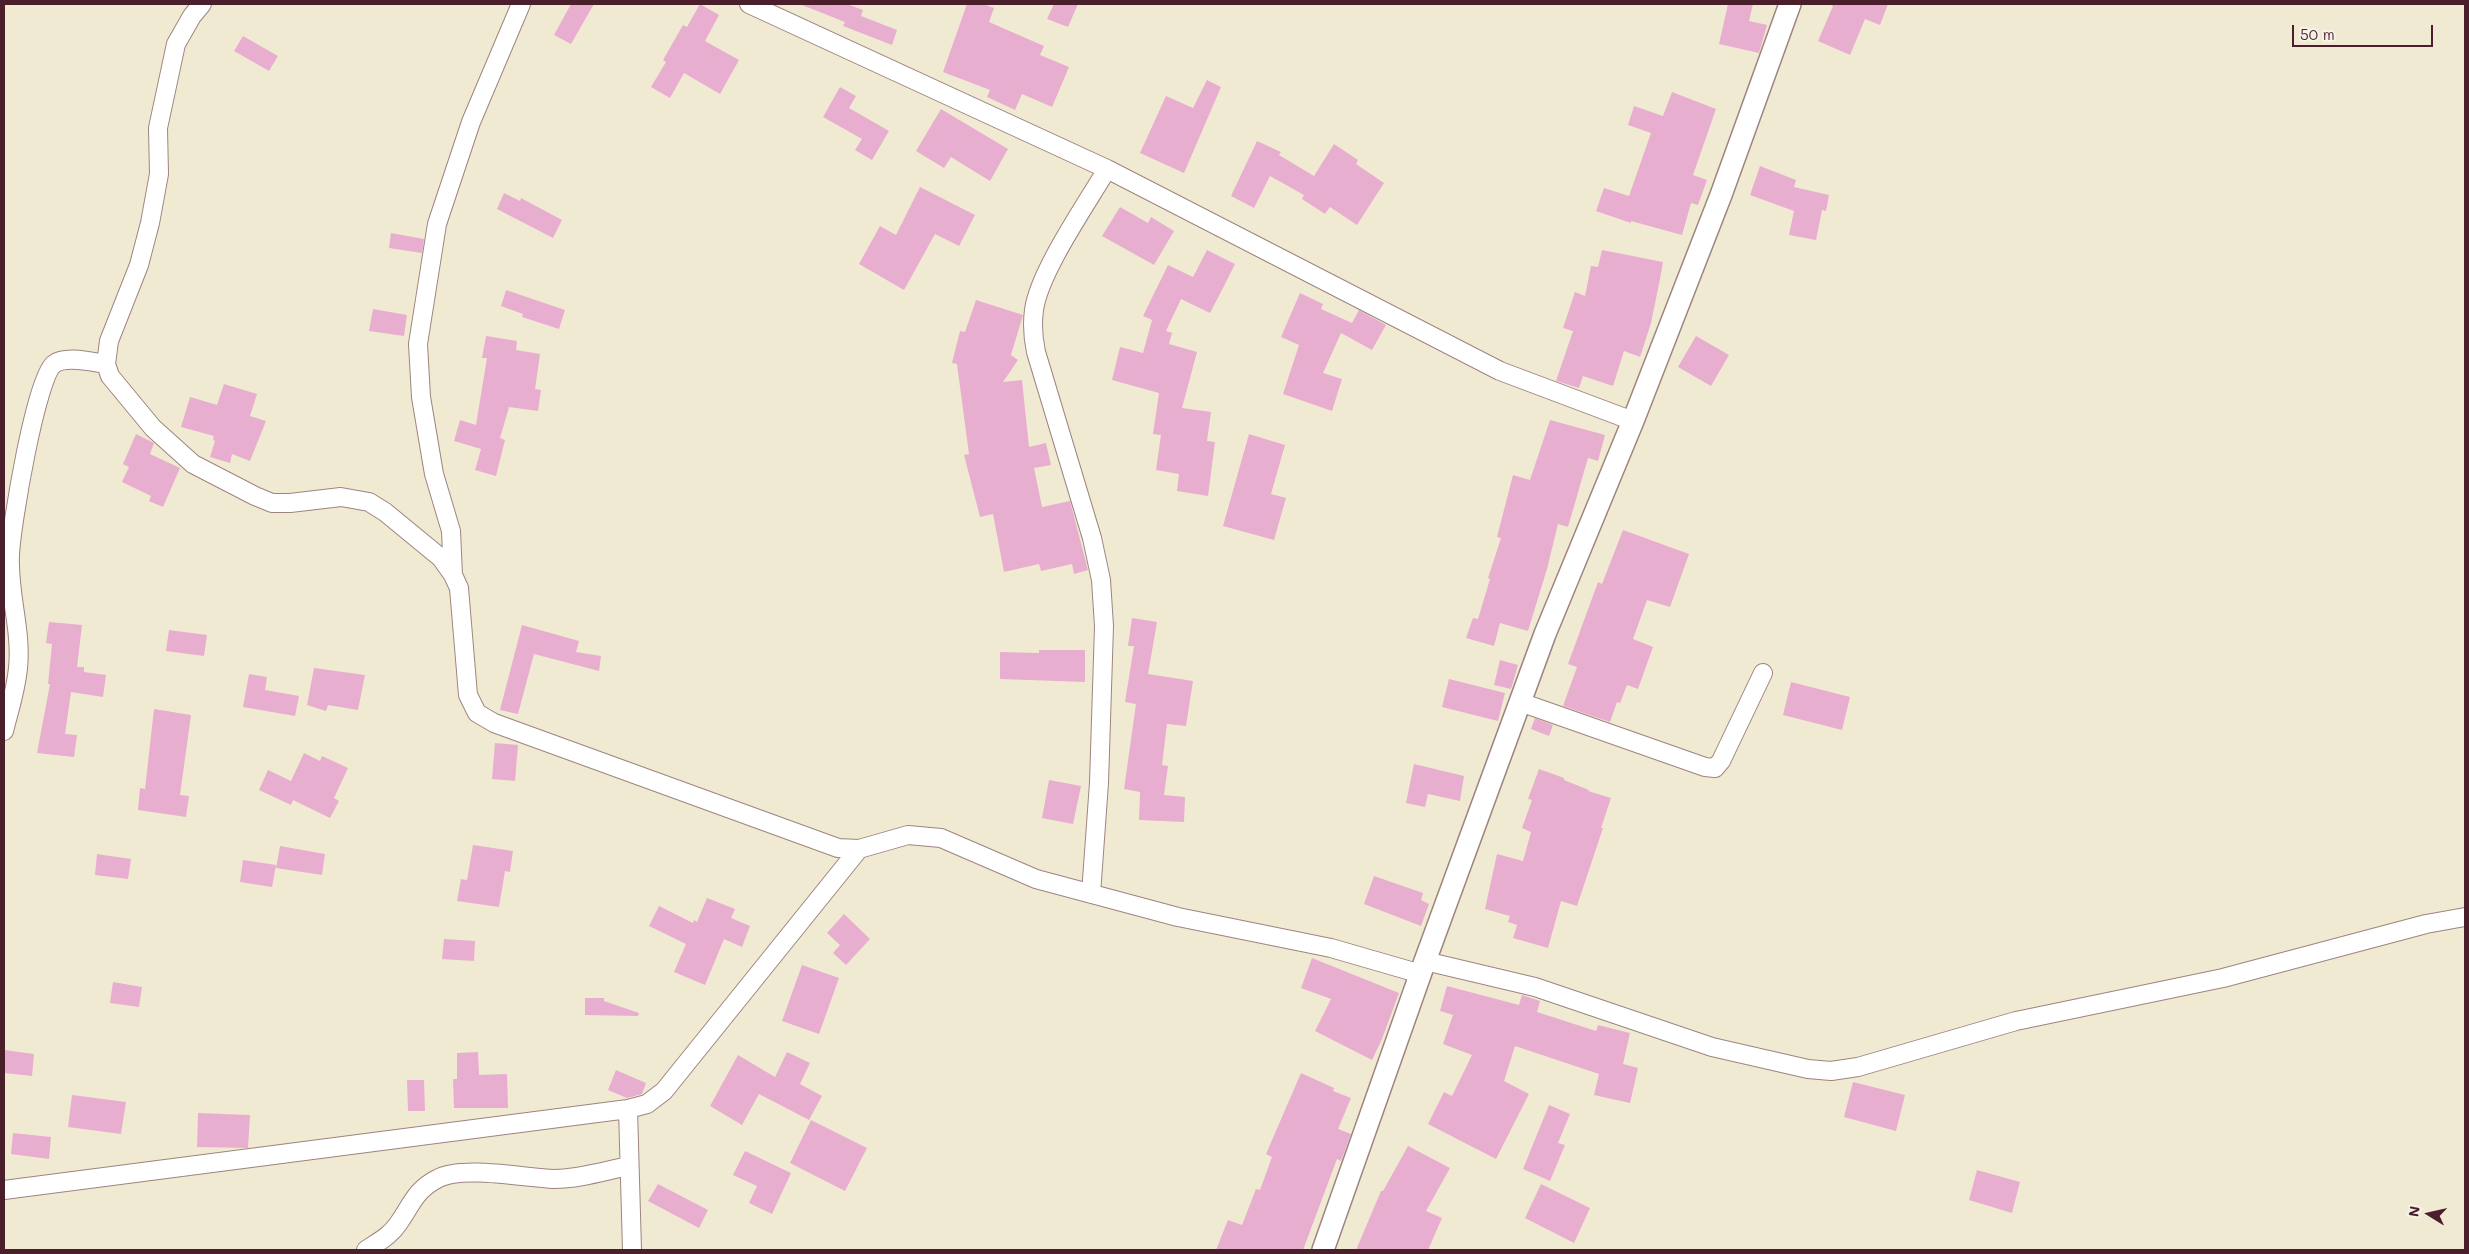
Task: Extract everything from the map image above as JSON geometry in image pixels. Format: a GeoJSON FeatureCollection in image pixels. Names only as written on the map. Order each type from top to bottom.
{"type":"FeatureCollection","features":[{"type":"Feature","properties":{"kind":"street"},"geometry":{"type":"LineString","coordinates":[[202,4],[192,16],[176,44],[158,128],[159,174],[150,223],[139,265],[109,341],[106,364],[110,376],[153,428],[193,464],[255,496],[272,502],[290,503],[341,497],[369,502],[385,512],[441,558],[453,575],[459,588],[468,695],[476,713],[482,717],[838,848],[859,849],[908,836],[941,838],[1036,879],[1091,894],[1178,917],[1423,968],[1535,988],[1712,1047],[1808,1069],[1831,1071],[1858,1067],[2016,1021],[2223,978],[2426,924],[2465,917]]}},
{"type":"Feature","properties":{"kind":"street"},"geometry":{"type":"LineString","coordinates":[[453,575],[452,531],[434,474],[421,397],[418,344],[437,224],[471,122],[521,4]]}},
{"type":"Feature","properties":{"kind":"street"},"geometry":{"type":"LineString","coordinates":[[748,4],[1107,170],[1500,370],[1633,421]]}},
{"type":"Feature","properties":{"kind":"street"},"geometry":{"type":"LineString","coordinates":[[1323,1250],[1544,634],[1633,421],[1721,195],[1790,4]]}},
{"type":"Feature","properties":{"kind":"street"},"geometry":{"type":"LineString","coordinates":[[1091,894],[1098,783],[1104,626],[1101,580],[1092,538],[1036,352],[1033,334],[1034,309],[1039,291],[1052,264],[1107,170]]}},
{"type":"Feature","properties":{"kind":"street"},"geometry":{"type":"LineString","coordinates":[[4,731],[15,686],[19,649],[10,555],[32,420],[50,367],[55,363],[72,360],[106,364]]}},
{"type":"Feature","properties":{"kind":"street"},"geometry":{"type":"LineString","coordinates":[[1520,702],[1705,768],[1715,768],[1721,761],[1763,673]]}},
{"type":"Feature","properties":{"kind":"street"},"geometry":{"type":"LineString","coordinates":[[4,1190],[628,1109],[647,1104],[664,1092],[859,849]]}},
{"type":"Feature","properties":{"kind":"street"},"geometry":{"type":"LineString","coordinates":[[628,1109],[632,1250]]}},
{"type":"Feature","properties":{"kind":"street"},"geometry":{"type":"LineString","coordinates":[[366,1250],[389,1235],[399,1223],[414,1196],[438,1178],[456,1174],[504,1174],[554,1179],[584,1176],[629,1166]]}},
{"type":"Feature","properties":{"kind":"building"},"geometry":{"type":"Polygon","coordinates":[[[571,4],[594,4],[571,44],[554,35],[571,4]]]}},
{"type":"Feature","properties":{"kind":"building"},"geometry":{"type":"Polygon","coordinates":[[[700,4],[719,15],[705,41],[739,60],[720,94],[684,73],[670,98],[651,87],[666,62],[663,60],[683,25],[687,27],[700,4]]]}},
{"type":"Feature","properties":{"kind":"building"},"geometry":{"type":"Polygon","coordinates":[[[847,4],[863,10],[861,16],[897,30],[892,45],[843,26],[845,22],[802,5],[847,4]]]}},
{"type":"Feature","properties":{"kind":"building"},"geometry":{"type":"Polygon","coordinates":[[[967,4],[983,4],[994,8],[989,22],[1044,46],[1040,55],[1069,67],[1052,107],[1022,94],[1015,110],[987,97],[990,90],[943,72],[967,4]]]}},
{"type":"Feature","properties":{"kind":"building"},"geometry":{"type":"Polygon","coordinates":[[[1054,4],[1078,4],[1068,27],[1047,19],[1054,4]]]}},
{"type":"Feature","properties":{"kind":"building"},"geometry":{"type":"Polygon","coordinates":[[[1728,4],[1753,4],[1749,21],[1767,25],[1759,53],[1719,44],[1728,4]]]}},
{"type":"Feature","properties":{"kind":"building"},"geometry":{"type":"Polygon","coordinates":[[[1829,4],[1888,4],[1880,25],[1865,19],[1850,55],[1818,41],[1833,6],[1829,4]]]}},
{"type":"Feature","properties":{"kind":"building"},"geometry":{"type":"Polygon","coordinates":[[[243,36],[278,56],[269,71],[234,51],[243,36]]]}},
{"type":"Feature","properties":{"kind":"building"},"geometry":{"type":"Polygon","coordinates":[[[1207,80],[1221,87],[1184,173],[1140,153],[1166,96],[1193,108],[1207,80]]]}},
{"type":"Feature","properties":{"kind":"building"},"geometry":{"type":"Polygon","coordinates":[[[840,87],[856,96],[849,108],[889,131],[872,160],[855,150],[862,139],[823,117],[840,87]]]}},
{"type":"Feature","properties":{"kind":"building"},"geometry":{"type":"Polygon","coordinates":[[[1672,92],[1716,109],[1693,175],[1707,180],[1698,205],[1691,203],[1682,235],[1631,221],[1631,223],[1596,211],[1604,188],[1629,196],[1651,133],[1628,125],[1634,106],[1663,116],[1672,92]]]}},
{"type":"Feature","properties":{"kind":"building"},"geometry":{"type":"Polygon","coordinates":[[[941,109],[1008,149],[990,181],[951,157],[944,168],[916,151],[941,109]]]}},
{"type":"Feature","properties":{"kind":"building"},"geometry":{"type":"Polygon","coordinates":[[[1257,141],[1281,152],[1279,155],[1314,176],[1334,144],[1358,160],[1356,164],[1384,183],[1357,225],[1330,207],[1325,214],[1302,199],[1304,195],[1270,176],[1254,208],[1231,196],[1257,141]]]}},
{"type":"Feature","properties":{"kind":"building"},"geometry":{"type":"Polygon","coordinates":[[[1760,166],[1796,180],[1794,187],[1829,195],[1826,211],[1822,210],[1816,240],[1789,235],[1794,211],[1750,195],[1760,166]]]}},
{"type":"Feature","properties":{"kind":"building"},"geometry":{"type":"Polygon","coordinates":[[[920,187],[975,215],[959,246],[935,234],[904,290],[859,264],[880,226],[896,235],[920,187]]]}},
{"type":"Feature","properties":{"kind":"building"},"geometry":{"type":"Polygon","coordinates":[[[504,193],[520,201],[521,198],[562,220],[553,238],[497,209],[504,193]]]}},
{"type":"Feature","properties":{"kind":"building"},"geometry":{"type":"Polygon","coordinates":[[[1120,207],[1148,223],[1151,217],[1174,231],[1154,265],[1102,236],[1120,207]]]}},
{"type":"Feature","properties":{"kind":"building"},"geometry":{"type":"Polygon","coordinates":[[[391,233],[424,239],[422,253],[389,248],[391,233]]]}},
{"type":"Feature","properties":{"kind":"building"},"geometry":{"type":"Polygon","coordinates":[[[1207,250],[1235,264],[1223,288],[1210,313],[1181,299],[1166,331],[1172,333],[1169,344],[1197,352],[1182,408],[1211,412],[1207,441],[1215,442],[1208,496],[1177,491],[1179,474],[1156,470],[1161,435],[1153,434],[1159,393],[1112,380],[1120,347],[1143,353],[1152,320],[1143,316],[1168,265],[1193,277],[1207,250]]]}},
{"type":"Feature","properties":{"kind":"building"},"geometry":{"type":"Polygon","coordinates":[[[1602,250],[1663,262],[1651,323],[1640,357],[1624,351],[1613,386],[1583,376],[1579,388],[1556,381],[1573,331],[1563,328],[1575,292],[1585,296],[1591,266],[1598,267],[1602,250]]]}},
{"type":"Feature","properties":{"kind":"building"},"geometry":{"type":"Polygon","coordinates":[[[506,290],[565,310],[559,329],[522,317],[523,314],[501,306],[506,290]]]}},
{"type":"Feature","properties":{"kind":"building"},"geometry":{"type":"Polygon","coordinates":[[[1300,293],[1323,304],[1321,309],[1352,323],[1359,310],[1386,325],[1372,350],[1341,333],[1323,373],[1342,379],[1332,411],[1283,394],[1299,345],[1281,337],[1300,293]]]}},
{"type":"Feature","properties":{"kind":"building"},"geometry":{"type":"Polygon","coordinates":[[[976,300],[1023,315],[1011,355],[1018,360],[1003,382],[1022,380],[1029,447],[1046,443],[1051,465],[1034,468],[1042,507],[1070,501],[1088,570],[1074,574],[1072,564],[1041,571],[1039,564],[1004,572],[993,514],[980,517],[964,455],[969,454],[957,364],[952,363],[960,331],[965,332],[976,300]]]}},
{"type":"Feature","properties":{"kind":"building"},"geometry":{"type":"Polygon","coordinates":[[[373,309],[407,315],[404,336],[369,331],[373,309]]]}},
{"type":"Feature","properties":{"kind":"building"},"geometry":{"type":"Polygon","coordinates":[[[486,336],[517,341],[516,350],[540,354],[535,389],[541,390],[538,411],[509,407],[500,438],[505,440],[496,476],[475,470],[481,449],[454,441],[460,420],[476,425],[487,358],[482,358],[486,336]]]}},
{"type":"Feature","properties":{"kind":"building"},"geometry":{"type":"Polygon","coordinates":[[[1696,336],[1729,355],[1711,386],[1678,367],[1696,336]]]}},
{"type":"Feature","properties":{"kind":"building"},"geometry":{"type":"Polygon","coordinates":[[[224,384],[257,394],[250,416],[266,421],[250,461],[232,454],[230,463],[210,457],[215,441],[213,440],[214,436],[181,427],[190,397],[217,405],[224,384]]]}},
{"type":"Feature","properties":{"kind":"building"},"geometry":{"type":"Polygon","coordinates":[[[1550,420],[1605,435],[1598,461],[1588,458],[1568,527],[1558,524],[1547,569],[1528,631],[1500,623],[1494,646],[1466,638],[1473,618],[1478,619],[1490,579],[1488,578],[1501,538],[1497,537],[1513,475],[1530,480],[1550,420]]]}},
{"type":"Feature","properties":{"kind":"building"},"geometry":{"type":"Polygon","coordinates":[[[136,434],[154,443],[150,454],[180,468],[163,507],[149,501],[151,496],[122,482],[129,467],[123,464],[136,434]]]}},
{"type":"Feature","properties":{"kind":"building"},"geometry":{"type":"Polygon","coordinates":[[[1249,434],[1285,445],[1271,494],[1286,498],[1274,540],[1223,526],[1249,434]]]}},
{"type":"Feature","properties":{"kind":"building"},"geometry":{"type":"Polygon","coordinates":[[[1623,530],[1689,554],[1670,607],[1647,600],[1633,639],[1653,647],[1638,689],[1627,685],[1620,703],[1617,702],[1610,722],[1563,706],[1577,667],[1568,664],[1598,582],[1602,584],[1623,530]]]}},
{"type":"Feature","properties":{"kind":"building"},"geometry":{"type":"Polygon","coordinates":[[[1132,618],[1157,622],[1148,674],[1193,681],[1186,726],[1167,724],[1162,765],[1168,766],[1164,795],[1185,797],[1184,822],[1139,820],[1140,792],[1124,789],[1136,704],[1125,702],[1134,646],[1128,646],[1132,618]]]}},
{"type":"Feature","properties":{"kind":"building"},"geometry":{"type":"Polygon","coordinates":[[[49,622],[82,625],[77,667],[84,667],[84,672],[106,675],[103,697],[71,692],[65,734],[77,735],[74,757],[37,753],[50,684],[48,684],[52,644],[46,643],[49,622]]]}},
{"type":"Feature","properties":{"kind":"building"},"geometry":{"type":"Polygon","coordinates":[[[522,625],[579,641],[576,652],[601,656],[599,671],[534,654],[518,714],[500,710],[522,625]]]}},
{"type":"Feature","properties":{"kind":"building"},"geometry":{"type":"Polygon","coordinates":[[[169,630],[207,635],[204,656],[166,651],[169,630]]]}},
{"type":"Feature","properties":{"kind":"building"},"geometry":{"type":"Polygon","coordinates":[[[1039,650],[1085,650],[1085,682],[1000,679],[1000,652],[1039,653],[1039,650]]]}},
{"type":"Feature","properties":{"kind":"building"},"geometry":{"type":"Polygon","coordinates":[[[1500,660],[1518,665],[1511,689],[1494,685],[1500,660]]]}},
{"type":"Feature","properties":{"kind":"building"},"geometry":{"type":"Polygon","coordinates":[[[314,668],[365,675],[358,710],[328,705],[326,711],[307,705],[314,668]]]}},
{"type":"Feature","properties":{"kind":"building"},"geometry":{"type":"Polygon","coordinates":[[[249,674],[267,677],[265,690],[299,696],[295,716],[243,707],[249,674]]]}},
{"type":"Feature","properties":{"kind":"building"},"geometry":{"type":"Polygon","coordinates":[[[1449,679],[1505,693],[1498,721],[1442,707],[1449,679]]]}},
{"type":"Feature","properties":{"kind":"building"},"geometry":{"type":"Polygon","coordinates":[[[1791,682],[1850,697],[1842,730],[1783,715],[1791,682]]]}},
{"type":"Feature","properties":{"kind":"building"},"geometry":{"type":"Polygon","coordinates":[[[154,709],[191,715],[180,795],[189,796],[186,817],[138,810],[140,788],[145,789],[154,709]]]}},
{"type":"Feature","properties":{"kind":"building"},"geometry":{"type":"Polygon","coordinates":[[[1535,718],[1553,725],[1549,736],[1531,729],[1535,718]]]}},
{"type":"Feature","properties":{"kind":"building"},"geometry":{"type":"Polygon","coordinates":[[[495,743],[518,745],[515,781],[492,779],[495,743]]]}},
{"type":"Feature","properties":{"kind":"building"},"geometry":{"type":"Polygon","coordinates":[[[304,753],[320,761],[322,756],[348,768],[334,798],[339,801],[330,818],[293,800],[291,805],[259,790],[268,770],[291,781],[304,753]]]}},
{"type":"Feature","properties":{"kind":"building"},"geometry":{"type":"Polygon","coordinates":[[[1414,764],[1464,776],[1460,801],[1428,794],[1425,807],[1406,803],[1414,764]]]}},
{"type":"Feature","properties":{"kind":"building"},"geometry":{"type":"Polygon","coordinates":[[[1539,769],[1564,778],[1564,780],[1588,791],[1611,798],[1577,906],[1561,901],[1548,948],[1513,938],[1517,925],[1508,922],[1510,916],[1485,909],[1497,854],[1523,861],[1531,832],[1522,828],[1532,800],[1528,799],[1539,769]]]}},
{"type":"Feature","properties":{"kind":"building"},"geometry":{"type":"Polygon","coordinates":[[[1049,780],[1081,786],[1073,824],[1042,818],[1049,780]]]}},
{"type":"Feature","properties":{"kind":"building"},"geometry":{"type":"Polygon","coordinates":[[[473,845],[513,851],[510,872],[505,871],[499,907],[457,901],[461,879],[467,880],[473,845]]]}},
{"type":"Feature","properties":{"kind":"building"},"geometry":{"type":"Polygon","coordinates":[[[280,846],[325,854],[322,875],[276,868],[280,846]]]}},
{"type":"Feature","properties":{"kind":"building"},"geometry":{"type":"Polygon","coordinates":[[[97,854],[131,859],[128,879],[95,875],[97,854]]]}},
{"type":"Feature","properties":{"kind":"building"},"geometry":{"type":"Polygon","coordinates":[[[243,860],[276,865],[272,887],[240,882],[243,860]]]}},
{"type":"Feature","properties":{"kind":"building"},"geometry":{"type":"Polygon","coordinates":[[[1374,876],[1423,893],[1421,900],[1429,904],[1421,926],[1364,904],[1374,876]]]}},
{"type":"Feature","properties":{"kind":"building"},"geometry":{"type":"Polygon","coordinates":[[[707,898],[735,909],[731,918],[750,926],[742,947],[724,939],[705,985],[674,972],[686,944],[649,926],[659,906],[693,923],[694,920],[697,922],[707,898]]]}},
{"type":"Feature","properties":{"kind":"building"},"geometry":{"type":"Polygon","coordinates":[[[844,914],[870,939],[846,965],[833,953],[840,945],[827,933],[844,914]]]}},
{"type":"Feature","properties":{"kind":"building"},"geometry":{"type":"Polygon","coordinates":[[[444,939],[475,941],[474,961],[442,959],[444,939]]]}},
{"type":"Feature","properties":{"kind":"building"},"geometry":{"type":"Polygon","coordinates":[[[1312,958],[1399,993],[1372,1060],[1315,1031],[1331,999],[1301,988],[1312,958]]]}},
{"type":"Feature","properties":{"kind":"building"},"geometry":{"type":"Polygon","coordinates":[[[802,965],[839,978],[819,1034],[782,1021],[802,965]]]}},
{"type":"Feature","properties":{"kind":"building"},"geometry":{"type":"Polygon","coordinates":[[[113,982],[142,987],[139,1007],[110,1003],[113,982]]]}},
{"type":"Feature","properties":{"kind":"building"},"geometry":{"type":"Polygon","coordinates":[[[1447,986],[1519,1005],[1522,995],[1540,1001],[1537,1012],[1596,1031],[1598,1025],[1630,1033],[1623,1064],[1638,1068],[1630,1103],[1594,1095],[1599,1074],[1515,1046],[1504,1081],[1529,1094],[1496,1159],[1428,1124],[1444,1092],[1452,1096],[1472,1055],[1443,1044],[1453,1015],[1440,1011],[1447,986]]]}},
{"type":"Feature","properties":{"kind":"building"},"geometry":{"type":"Polygon","coordinates":[[[585,998],[604,998],[604,1001],[639,1013],[638,1016],[585,1015],[585,998]]]}},
{"type":"Feature","properties":{"kind":"building"},"geometry":{"type":"Polygon","coordinates":[[[4,1050],[34,1054],[32,1076],[4,1073],[4,1050]]]}},
{"type":"Feature","properties":{"kind":"building"},"geometry":{"type":"Polygon","coordinates":[[[478,1052],[479,1075],[507,1074],[508,1108],[454,1108],[453,1079],[457,1079],[457,1053],[478,1052]]]}},
{"type":"Feature","properties":{"kind":"building"},"geometry":{"type":"Polygon","coordinates":[[[787,1052],[810,1063],[800,1084],[822,1096],[809,1120],[759,1094],[742,1125],[710,1106],[738,1055],[775,1077],[787,1052]]]}},
{"type":"Feature","properties":{"kind":"building"},"geometry":{"type":"Polygon","coordinates":[[[616,1070],[646,1083],[642,1094],[627,1098],[608,1090],[616,1070]]]}},
{"type":"Feature","properties":{"kind":"building"},"geometry":{"type":"Polygon","coordinates":[[[1301,1073],[1334,1088],[1333,1091],[1351,1098],[1338,1129],[1351,1134],[1341,1161],[1337,1159],[1303,1250],[1216,1250],[1228,1220],[1242,1225],[1256,1189],[1260,1190],[1272,1157],[1266,1154],[1301,1073]]]}},
{"type":"Feature","properties":{"kind":"building"},"geometry":{"type":"Polygon","coordinates":[[[407,1080],[424,1080],[425,1111],[408,1111],[407,1080]]]}},
{"type":"Feature","properties":{"kind":"building"},"geometry":{"type":"Polygon","coordinates":[[[1853,1082],[1905,1095],[1896,1131],[1844,1117],[1853,1082]]]}},
{"type":"Feature","properties":{"kind":"building"},"geometry":{"type":"Polygon","coordinates":[[[72,1095],[126,1102],[121,1134],[68,1127],[72,1095]]]}},
{"type":"Feature","properties":{"kind":"building"},"geometry":{"type":"Polygon","coordinates":[[[1549,1105],[1570,1114],[1558,1143],[1565,1145],[1550,1181],[1523,1169],[1549,1105]]]}},
{"type":"Feature","properties":{"kind":"building"},"geometry":{"type":"Polygon","coordinates":[[[198,1113],[250,1115],[248,1148],[197,1147],[198,1113]]]}},
{"type":"Feature","properties":{"kind":"building"},"geometry":{"type":"Polygon","coordinates":[[[811,1120],[867,1148],[845,1191],[790,1163],[811,1120]]]}},
{"type":"Feature","properties":{"kind":"building"},"geometry":{"type":"Polygon","coordinates":[[[13,1133],[51,1137],[49,1159],[11,1154],[13,1133]]]}},
{"type":"Feature","properties":{"kind":"building"},"geometry":{"type":"Polygon","coordinates":[[[1408,1146],[1450,1168],[1426,1211],[1442,1218],[1428,1250],[1356,1250],[1381,1191],[1383,1191],[1408,1146]]]}},
{"type":"Feature","properties":{"kind":"building"},"geometry":{"type":"Polygon","coordinates":[[[745,1151],[791,1173],[772,1214],[749,1203],[757,1186],[733,1175],[745,1151]]]}},
{"type":"Feature","properties":{"kind":"building"},"geometry":{"type":"Polygon","coordinates":[[[1977,1170],[2020,1182],[2012,1213],[1969,1200],[1977,1170]]]}},
{"type":"Feature","properties":{"kind":"building"},"geometry":{"type":"Polygon","coordinates":[[[658,1184],[708,1210],[699,1228],[648,1201],[658,1184]]]}},
{"type":"Feature","properties":{"kind":"building"},"geometry":{"type":"Polygon","coordinates":[[[1541,1184],[1590,1208],[1574,1243],[1525,1218],[1541,1184]]]}}]}
